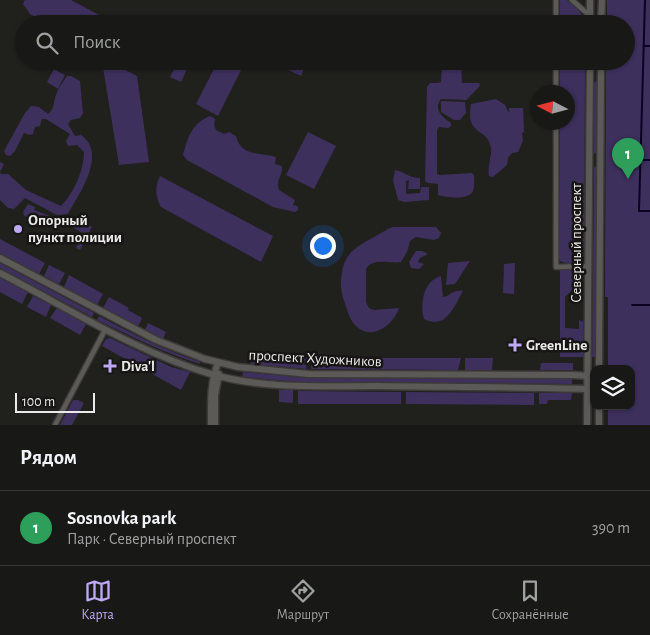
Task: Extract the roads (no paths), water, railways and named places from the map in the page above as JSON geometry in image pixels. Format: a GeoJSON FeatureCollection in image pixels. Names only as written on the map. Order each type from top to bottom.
{"type":"FeatureCollection","features":[{"type":"Feature","properties":{"kind":"street"},"geometry":{"type":"LineString","coordinates":[[556,0],[556,15]]}},
{"type":"Feature","properties":{"kind":"street"},"geometry":{"type":"LineString","coordinates":[[572,0],[589,15]]}},
{"type":"Feature","properties":{"kind":"street"},"geometry":{"type":"LineString","coordinates":[[590,0],[590,15]]}},
{"type":"Feature","properties":{"kind":"street"},"geometry":{"type":"LineString","coordinates":[[602,0],[602,15]]}},
{"type":"Feature","properties":{"kind":"street"},"geometry":{"type":"LineString","coordinates":[[556,70],[556,85]]}},
{"type":"Feature","properties":{"kind":"street"},"geometry":{"type":"LineString","coordinates":[[590,72],[597,76],[601,72]]}},
{"type":"Feature","properties":{"kind":"street","name":"Северный проспект"},"geometry":{"type":"LineString","coordinates":[[590,72],[589,266],[591,365]]}},
{"type":"Feature","properties":{"kind":"street","name":"Северный проспект"},"geometry":{"type":"LineString","coordinates":[[599,365],[601,72]]}},
{"type":"Feature","properties":{"kind":"street"},"geometry":{"type":"LineString","coordinates":[[556,130],[556,267],[589,266]]}},
{"type":"Feature","properties":{"kind":"street"},"geometry":{"type":"LineString","coordinates":[[590,164],[593,161],[598,161],[600,164]]}},
{"type":"Feature","properties":{"kind":"street","name":"проспект Художников"},"geometry":{"type":"LineString","coordinates":[[0,258],[156,340],[218,363],[263,370],[302,373],[565,375],[590,378]]}},
{"type":"Feature","properties":{"kind":"street","name":"проспект Художников"},"geometry":{"type":"LineString","coordinates":[[0,273],[106,330],[167,359],[237,380],[296,386],[590,387]]}},
{"type":"Feature","properties":{"kind":"street"},"geometry":{"type":"LineString","coordinates":[[55,425],[106,330]]}},
{"type":"Feature","properties":{"kind":"street"},"geometry":{"type":"LineString","coordinates":[[211,425],[211,394],[218,363]]}},
{"type":"Feature","properties":{"kind":"street"},"geometry":{"type":"LineString","coordinates":[[215,425],[216,375]]}},
{"type":"Feature","properties":{"kind":"street","name":"Северный проспект"},"geometry":{"type":"LineString","coordinates":[[587,425],[590,396]]}},
{"type":"Feature","properties":{"kind":"street"},"geometry":{"type":"LineString","coordinates":[[599,425],[600,410]]}},
{"type":"Feature","properties":{"kind":"waterway"},"geometry":{"type":"LineString","coordinates":[[645,0],[639,211],[650,211]]}},
{"type":"Feature","properties":{"kind":"waterway"},"geometry":{"type":"LineString","coordinates":[[644,46],[650,46]]}},
{"type":"Feature","properties":{"kind":"waterway"},"geometry":{"type":"LineString","coordinates":[[640,160],[650,160]]}},
{"type":"Feature","properties":{"kind":"waterway"},"geometry":{"type":"LineString","coordinates":[[632,305],[650,305]]}},
{"type":"Feature","properties":{"kind":"place","name":"Sosnovka park"},"geometry":{"type":"Point","coordinates":[628,179]}},
{"type":"Feature","properties":{"kind":"place","name":"Опорный пункт полиции"},"geometry":{"type":"Point","coordinates":[18,229]}},
{"type":"Feature","properties":{"kind":"place","name":"GreenLine"},"geometry":{"type":"Point","coordinates":[515,345]}},
{"type":"Feature","properties":{"kind":"place","name":"Diva'l"},"geometry":{"type":"Point","coordinates":[110,366]}}]}
